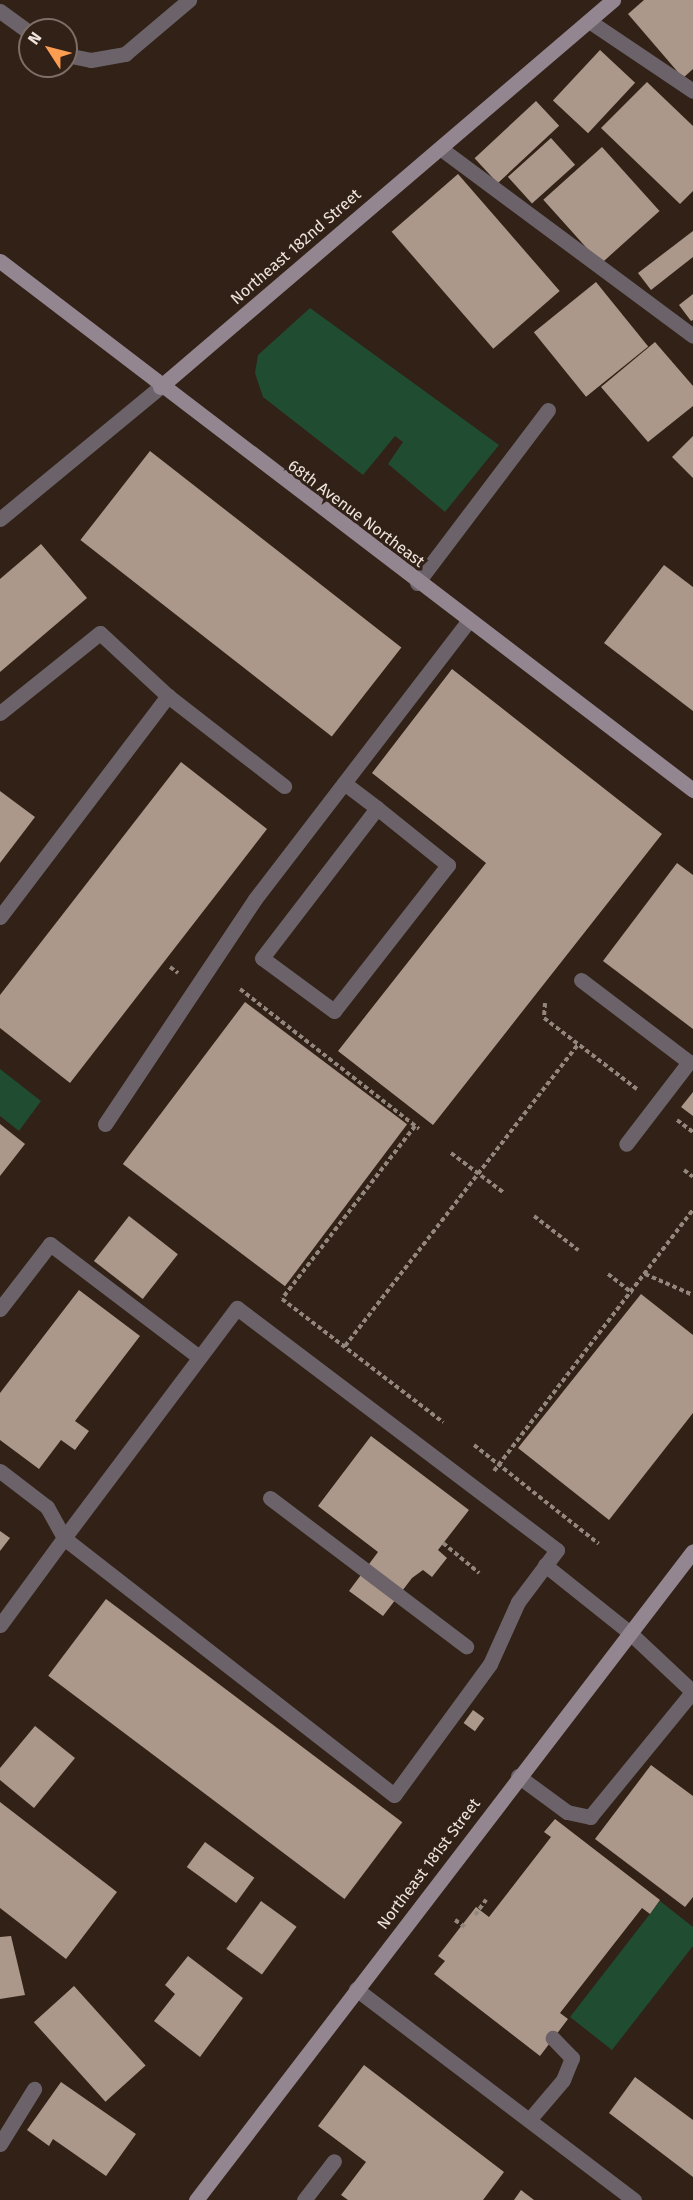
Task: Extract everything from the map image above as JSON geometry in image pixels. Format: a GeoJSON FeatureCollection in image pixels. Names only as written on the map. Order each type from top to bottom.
{"type":"FeatureCollection","features":[{"type":"Feature","properties":{"kind":"street"},"geometry":{"type":"LineString","coordinates":[[78,57],[91,60],[125,54],[189,0]]}},
{"type":"Feature","properties":{"kind":"street","name":"Northeast 182nd Street"},"geometry":{"type":"LineString","coordinates":[[0,519],[160,387],[614,0]]}},
{"type":"Feature","properties":{"kind":"street"},"geometry":{"type":"LineString","coordinates":[[0,11],[18,24]]}},
{"type":"Feature","properties":{"kind":"street"},"geometry":{"type":"LineString","coordinates":[[589,21],[693,91]]}},
{"type":"Feature","properties":{"kind":"street"},"geometry":{"type":"LineString","coordinates":[[440,148],[693,336]]}},
{"type":"Feature","properties":{"kind":"street","name":"68th Avenue Northeast"},"geometry":{"type":"LineString","coordinates":[[0,261],[160,387],[693,790]]}},
{"type":"Feature","properties":{"kind":"street"},"geometry":{"type":"LineString","coordinates":[[417,583],[548,410]]}},
{"type":"Feature","properties":{"kind":"street"},"geometry":{"type":"LineString","coordinates":[[105,1124],[255,899],[468,621]]}},
{"type":"Feature","properties":{"kind":"street"},"geometry":{"type":"LineString","coordinates":[[0,713],[100,633],[168,696],[284,786]]}},
{"type":"Feature","properties":{"kind":"street"},"geometry":{"type":"LineString","coordinates":[[0,917],[168,696]]}},
{"type":"Feature","properties":{"kind":"street"},"geometry":{"type":"LineString","coordinates":[[344,783],[377,808],[448,864],[334,1011],[262,958],[377,808]]}},
{"type":"Feature","properties":{"kind":"street"},"geometry":{"type":"LineString","coordinates":[[581,980],[689,1062],[626,1144]]}},
{"type":"Feature","properties":{"kind":"street"},"geometry":{"type":"LineString","coordinates":[[0,1309],[50,1244],[200,1358]]}},
{"type":"Feature","properties":{"kind":"street"},"geometry":{"type":"LineString","coordinates":[[0,1471],[47,1507],[64,1538],[394,1795],[490,1664],[518,1602],[556,1550],[237,1308],[64,1538],[0,1625]]}},
{"type":"Feature","properties":{"kind":"street"},"geometry":{"type":"LineString","coordinates":[[270,1498],[466,1646]]}},
{"type":"Feature","properties":{"kind":"street","name":"Northeast 181st Street"},"geometry":{"type":"LineString","coordinates":[[196,2200],[518,1776],[692,1553]]}},
{"type":"Feature","properties":{"kind":"street"},"geometry":{"type":"LineString","coordinates":[[518,1776],[567,1812],[590,1817],[693,1692],[629,1632],[545,1564]]}},
{"type":"Feature","properties":{"kind":"street"},"geometry":{"type":"LineString","coordinates":[[356,1989],[634,2200]]}},
{"type":"Feature","properties":{"kind":"street"},"geometry":{"type":"LineString","coordinates":[[529,2120],[563,2080],[572,2058],[553,2038]]}},
{"type":"Feature","properties":{"kind":"street"},"geometry":{"type":"LineString","coordinates":[[0,2144],[34,2089]]}},
{"type":"Feature","properties":{"kind":"street"},"geometry":{"type":"LineString","coordinates":[[304,2200],[334,2161]]}},
{"type":"Feature","properties":{"kind":"path"},"geometry":{"type":"LineString","coordinates":[[240,989],[417,1127],[282,1299],[443,1422]]}},
{"type":"Feature","properties":{"kind":"path"},"geometry":{"type":"LineString","coordinates":[[545,1003],[544,1018],[643,1094]]}},
{"type":"Feature","properties":{"kind":"path"},"geometry":{"type":"LineString","coordinates":[[345,1346],[578,1044]]}},
{"type":"Feature","properties":{"kind":"path"},"geometry":{"type":"LineString","coordinates":[[671,1116],[693,1132]]}},
{"type":"Feature","properties":{"kind":"path"},"geometry":{"type":"LineString","coordinates":[[451,1153],[503,1192]]}},
{"type":"Feature","properties":{"kind":"path"},"geometry":{"type":"LineString","coordinates":[[684,1170],[693,1177]]}},
{"type":"Feature","properties":{"kind":"path"},"geometry":{"type":"LineString","coordinates":[[494,1471],[632,1293],[693,1210]]}},
{"type":"Feature","properties":{"kind":"path"},"geometry":{"type":"LineString","coordinates":[[534,1216],[578,1250]]}},
{"type":"Feature","properties":{"kind":"path"},"geometry":{"type":"LineString","coordinates":[[608,1274],[632,1293]]}},
{"type":"Feature","properties":{"kind":"path"},"geometry":{"type":"LineString","coordinates":[[645,1274],[693,1295]]}},
{"type":"Feature","properties":{"kind":"path"},"geometry":{"type":"LineString","coordinates":[[474,1445],[599,1544]]}},
{"type":"Feature","properties":{"kind":"path"},"geometry":{"type":"LineString","coordinates":[[443,1543],[479,1573]]}},
{"type":"Feature","properties":{"kind":"path"},"geometry":{"type":"LineString","coordinates":[[475,1915],[486,1900]]}},
{"type":"Feature","properties":{"kind":"path"},"geometry":{"type":"LineString","coordinates":[[455,1920],[465,1927]]}},
{"type":"Feature","properties":{"kind":"green space"},"geometry":{"type":"Polygon","coordinates":[[[310,308],[499,445],[445,512],[388,464],[403,442],[395,436],[363,475],[263,397],[255,373],[258,355],[310,308]]]}},
{"type":"Feature","properties":{"kind":"green space"},"geometry":{"type":"Polygon","coordinates":[[[0,1069],[41,1101],[19,1131],[0,1116],[0,1069]]]}},
{"type":"Feature","properties":{"kind":"green space"},"geometry":{"type":"Polygon","coordinates":[[[660,1901],[693,1927],[693,1946],[612,2050],[570,2017],[660,1901]]]}},
{"type":"Feature","properties":{"kind":"building"},"geometry":{"type":"Polygon","coordinates":[[[644,0],[693,0],[693,69],[683,78],[628,14],[644,0]]]}},
{"type":"Feature","properties":{"kind":"building"},"geometry":{"type":"Polygon","coordinates":[[[600,50],[635,83],[588,133],[553,100],[600,50]]]}},
{"type":"Feature","properties":{"kind":"building"},"geometry":{"type":"Polygon","coordinates":[[[647,82],[693,126],[693,191],[680,204],[601,128],[647,82]]]}},
{"type":"Feature","properties":{"kind":"building"},"geometry":{"type":"Polygon","coordinates":[[[536,101],[559,126],[498,183],[475,158],[536,101]]]}},
{"type":"Feature","properties":{"kind":"building"},"geometry":{"type":"Polygon","coordinates":[[[551,138],[575,165],[532,204],[508,177],[551,138]]]}},
{"type":"Feature","properties":{"kind":"building"},"geometry":{"type":"Polygon","coordinates":[[[602,147],[660,211],[601,264],[543,200],[602,147]]]}},
{"type":"Feature","properties":{"kind":"building"},"geometry":{"type":"Polygon","coordinates":[[[458,174],[560,291],[493,349],[392,232],[458,174]]]}},
{"type":"Feature","properties":{"kind":"building"},"geometry":{"type":"Polygon","coordinates":[[[693,231],[693,257],[651,290],[638,273],[693,231]]]}},
{"type":"Feature","properties":{"kind":"building"},"geometry":{"type":"Polygon","coordinates":[[[596,282],[648,347],[586,397],[534,332],[596,282]]]}},
{"type":"Feature","properties":{"kind":"building"},"geometry":{"type":"Polygon","coordinates":[[[693,294],[693,320],[691,321],[679,305],[693,294]]]}},
{"type":"Feature","properties":{"kind":"building"},"geometry":{"type":"Polygon","coordinates":[[[655,342],[693,386],[693,406],[648,442],[601,387],[655,342]]]}},
{"type":"Feature","properties":{"kind":"building"},"geometry":{"type":"Polygon","coordinates":[[[693,436],[693,478],[672,457],[693,436]]]}},
{"type":"Feature","properties":{"kind":"building"},"geometry":{"type":"Polygon","coordinates":[[[150,451],[401,647],[332,736],[80,540],[150,451]]]}},
{"type":"Feature","properties":{"kind":"building"},"geometry":{"type":"Polygon","coordinates":[[[41,544],[87,598],[0,672],[0,579],[41,544]]]}},
{"type":"Feature","properties":{"kind":"building"},"geometry":{"type":"Polygon","coordinates":[[[664,565],[693,587],[693,711],[604,643],[664,565]]]}},
{"type":"Feature","properties":{"kind":"building"},"geometry":{"type":"Polygon","coordinates":[[[452,669],[662,834],[433,1125],[338,1051],[486,863],[372,773],[452,669]]]}},
{"type":"Feature","properties":{"kind":"building"},"geometry":{"type":"Polygon","coordinates":[[[181,762],[267,829],[70,1083],[0,1028],[0,995],[181,762]]]}},
{"type":"Feature","properties":{"kind":"building"},"geometry":{"type":"Polygon","coordinates":[[[0,791],[35,817],[0,863],[0,791]]]}},
{"type":"Feature","properties":{"kind":"building"},"geometry":{"type":"Polygon","coordinates":[[[677,863],[693,875],[693,1029],[603,961],[677,863]]]}},
{"type":"Feature","properties":{"kind":"building"},"geometry":{"type":"Polygon","coordinates":[[[245,1002],[407,1124],[285,1286],[123,1164],[245,1002]]]}},
{"type":"Feature","properties":{"kind":"building"},"geometry":{"type":"Polygon","coordinates":[[[693,1092],[693,1116],[681,1107],[693,1092]]]}},
{"type":"Feature","properties":{"kind":"building"},"geometry":{"type":"Polygon","coordinates":[[[0,1124],[25,1144],[0,1176],[0,1124]]]}},
{"type":"Feature","properties":{"kind":"building"},"geometry":{"type":"Polygon","coordinates":[[[129,1216],[178,1254],[143,1299],[94,1261],[129,1216]]]}},
{"type":"Feature","properties":{"kind":"building"},"geometry":{"type":"Polygon","coordinates":[[[79,1290],[140,1336],[75,1421],[89,1431],[75,1450],[61,1440],[39,1469],[0,1440],[0,1393],[79,1290]]]}},
{"type":"Feature","properties":{"kind":"building"},"geometry":{"type":"Polygon","coordinates":[[[641,1294],[693,1335],[693,1413],[609,1520],[518,1448],[641,1294]]]}},
{"type":"Feature","properties":{"kind":"building"},"geometry":{"type":"Polygon","coordinates":[[[371,1436],[469,1510],[438,1550],[447,1558],[432,1577],[423,1570],[412,1578],[383,1616],[349,1591],[378,1552],[318,1506],[371,1436]]]}},
{"type":"Feature","properties":{"kind":"building"},"geometry":{"type":"Polygon","coordinates":[[[0,1531],[10,1538],[0,1551],[0,1531]]]}},
{"type":"Feature","properties":{"kind":"building"},"geometry":{"type":"Polygon","coordinates":[[[106,1599],[402,1822],[345,1899],[48,1676],[106,1599]]]}},
{"type":"Feature","properties":{"kind":"building"},"geometry":{"type":"Polygon","coordinates":[[[473,1710],[484,1718],[475,1731],[464,1723],[473,1710]]]}},
{"type":"Feature","properties":{"kind":"building"},"geometry":{"type":"Polygon","coordinates":[[[35,1726],[75,1758],[34,1808],[0,1780],[0,1768],[35,1726]]]}},
{"type":"Feature","properties":{"kind":"building"},"geometry":{"type":"Polygon","coordinates":[[[651,1765],[693,1796],[693,1897],[685,1907],[595,1839],[651,1765]]]}},
{"type":"Feature","properties":{"kind":"building"},"geometry":{"type":"Polygon","coordinates":[[[0,1802],[117,1892],[66,1959],[0,1908],[0,1802]]]}},
{"type":"Feature","properties":{"kind":"building"},"geometry":{"type":"Polygon","coordinates":[[[555,1819],[660,1900],[650,1914],[642,1908],[560,2013],[568,2019],[540,2056],[434,1974],[445,1961],[438,1956],[476,1907],[489,1917],[551,1837],[544,1832],[555,1819]]]}},
{"type":"Feature","properties":{"kind":"building"},"geometry":{"type":"Polygon","coordinates":[[[205,1842],[254,1878],[236,1903],[187,1867],[205,1842]]]}},
{"type":"Feature","properties":{"kind":"building"},"geometry":{"type":"Polygon","coordinates":[[[261,1901],[297,1927],[262,1975],[226,1949],[261,1901]]]}},
{"type":"Feature","properties":{"kind":"building"},"geometry":{"type":"Polygon","coordinates":[[[11,1936],[25,1995],[0,1999],[0,1937],[11,1936]]]}},
{"type":"Feature","properties":{"kind":"building"},"geometry":{"type":"Polygon","coordinates":[[[188,1956],[243,1998],[200,2057],[154,2021],[175,1994],[165,1985],[188,1956]]]}},
{"type":"Feature","properties":{"kind":"building"},"geometry":{"type":"Polygon","coordinates":[[[74,1986],[146,2066],[105,2102],[34,2022],[74,1986]]]}},
{"type":"Feature","properties":{"kind":"building"},"geometry":{"type":"Polygon","coordinates":[[[364,2065],[504,2172],[483,2200],[348,2200],[341,2195],[366,2162],[318,2126],[364,2065]]]}},
{"type":"Feature","properties":{"kind":"building"},"geometry":{"type":"Polygon","coordinates":[[[635,2077],[693,2120],[693,2177],[609,2113],[635,2077]]]}},
{"type":"Feature","properties":{"kind":"building"},"geometry":{"type":"Polygon","coordinates":[[[61,2082],[136,2134],[106,2176],[53,2139],[49,2146],[27,2130],[61,2082]]]}},
{"type":"Feature","properties":{"kind":"building"},"geometry":{"type":"Polygon","coordinates":[[[521,2190],[534,2200],[514,2200],[521,2190]]]}}]}
